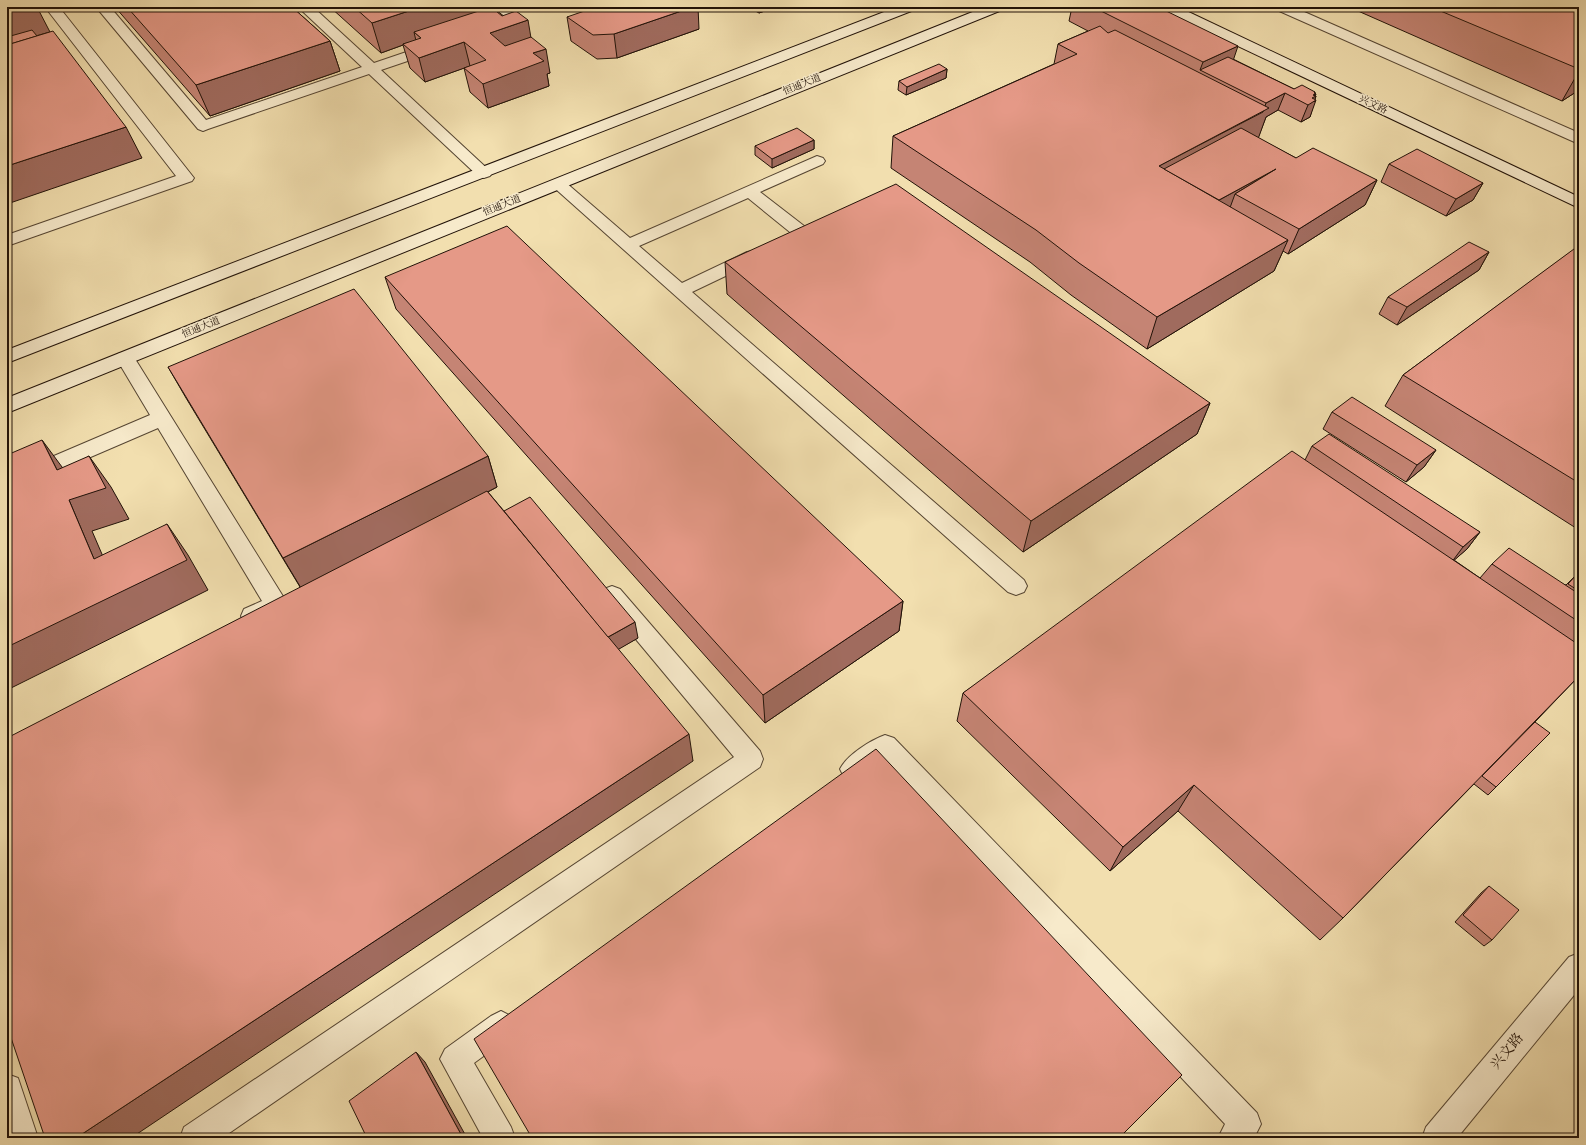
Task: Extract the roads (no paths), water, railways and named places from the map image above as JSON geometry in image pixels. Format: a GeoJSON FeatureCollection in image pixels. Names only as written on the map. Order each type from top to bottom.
{"type":"FeatureCollection","features":[{"type":"Feature","properties":{"kind":"main road"},"geometry":{"type":"LineString","coordinates":[[7,241],[186,178],[76,48],[52,7]]}},
{"type":"Feature","properties":{"kind":"main road"},"geometry":{"type":"LineString","coordinates":[[103,7],[203,126],[444,44]]}},
{"type":"Feature","properties":{"kind":"main road"},"geometry":{"type":"LineString","coordinates":[[305,7],[484,173]]}},
{"type":"Feature","properties":{"kind":"main road"},"geometry":{"type":"LineString","coordinates":[[488,30],[517,20],[500,7]]}},
{"type":"Feature","properties":{"kind":"main road"},"geometry":{"type":"LineString","coordinates":[[7,357],[909,7]]}},
{"type":"Feature","properties":{"kind":"main road","name":"恒通大道"},"geometry":{"type":"LineString","coordinates":[[7,406],[997,7]]}},
{"type":"Feature","properties":{"kind":"main road","name":"兴文路"},"geometry":{"type":"LineString","coordinates":[[1167,7],[1579,203]]}},
{"type":"Feature","properties":{"kind":"main road"},"geometry":{"type":"LineString","coordinates":[[1282,7],[1579,140]]}},
{"type":"Feature","properties":{"kind":"main road"},"geometry":{"type":"LineString","coordinates":[[628,245],[817,161]]}},
{"type":"Feature","properties":{"kind":"main road"},"geometry":{"type":"LineString","coordinates":[[558,184],[1016,586]]}},
{"type":"Feature","properties":{"kind":"main road"},"geometry":{"type":"LineString","coordinates":[[749,191],[802,233]]}},
{"type":"Feature","properties":{"kind":"main road"},"geometry":{"type":"LineString","coordinates":[[680,290],[766,250]]}},
{"type":"Feature","properties":{"kind":"main road"},"geometry":{"type":"LineString","coordinates":[[125,358],[289,625]]}},
{"type":"Feature","properties":{"kind":"main road"},"geometry":{"type":"LineString","coordinates":[[7,485],[162,418]]}},
{"type":"Feature","properties":{"kind":"main road"},"geometry":{"type":"LineString","coordinates":[[195,1138],[752,759],[598,578]]}},
{"type":"Feature","properties":{"kind":"main road"},"geometry":{"type":"LineString","coordinates":[[233,626],[276,604]]}},
{"type":"Feature","properties":{"kind":"main road"},"geometry":{"type":"LineString","coordinates":[[834,783],[885,746],[1246,1124],[1233,1138]]}},
{"type":"Feature","properties":{"kind":"main road","name":"兴文路"},"geometry":{"type":"LineString","coordinates":[[1437,1138],[1579,967]]}},
{"type":"Feature","properties":{"kind":"main road"},"geometry":{"type":"LineString","coordinates":[[500,1138],[456,1059],[520,1012]]}},
{"type":"Feature","properties":{"kind":"main road"},"geometry":{"type":"LineString","coordinates":[[7,1089],[23,1138]]}}]}
